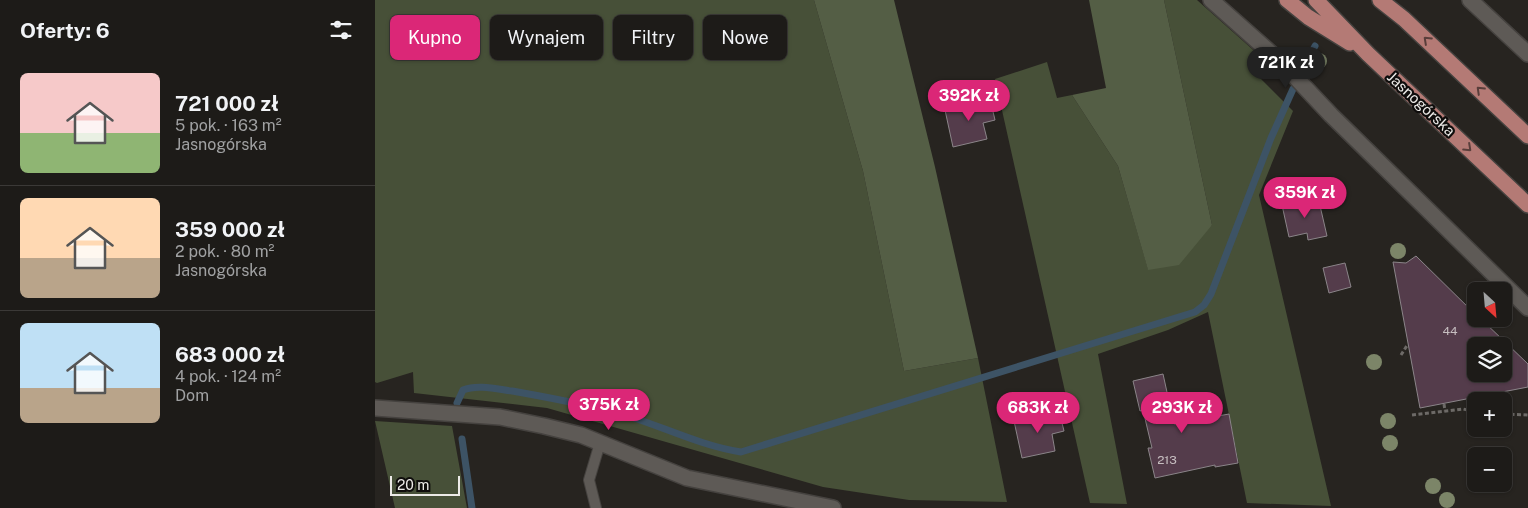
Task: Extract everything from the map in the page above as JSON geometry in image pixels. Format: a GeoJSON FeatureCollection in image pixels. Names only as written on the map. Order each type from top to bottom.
{"type":"FeatureCollection","features":[{"type":"Feature","properties":{"kind":"main road"},"geometry":{"type":"LineString","coordinates":[[1287,0],[1308,17],[1369,54]]}},
{"type":"Feature","properties":{"kind":"main road","name":"Jasnogórska"},"geometry":{"type":"LineString","coordinates":[[1316,0],[1369,54],[1528,205]]}},
{"type":"Feature","properties":{"kind":"main road"},"geometry":{"type":"LineString","coordinates":[[1380,0],[1403,19],[1528,136]]}},
{"type":"Feature","properties":{"kind":"main road"},"geometry":{"type":"LineString","coordinates":[[1389,0],[1403,19]]}},
{"type":"Feature","properties":{"kind":"street"},"geometry":{"type":"LineString","coordinates":[[1211,0],[1282,63],[1331,115],[1528,308]]}},
{"type":"Feature","properties":{"kind":"street"},"geometry":{"type":"LineString","coordinates":[[1470,0],[1528,54]]}},
{"type":"Feature","properties":{"kind":"street"},"geometry":{"type":"LineString","coordinates":[[375,408],[500,417],[581,435],[687,478],[833,508]]}},
{"type":"Feature","properties":{"kind":"lane"},"geometry":{"type":"LineString","coordinates":[[596,508],[589,480],[600,443]]}},
{"type":"Feature","properties":{"kind":"path"},"geometry":{"type":"LineString","coordinates":[[1401,355],[1408,344]]}},
{"type":"Feature","properties":{"kind":"path"},"geometry":{"type":"LineString","coordinates":[[1444,404],[1445,411]]}},
{"type":"Feature","properties":{"kind":"path"},"geometry":{"type":"LineString","coordinates":[[1412,415],[1467,410]]}},
{"type":"Feature","properties":{"kind":"path"},"geometry":{"type":"LineString","coordinates":[[1512,414],[1528,415]]}},
{"type":"Feature","properties":{"kind":"green space"},"geometry":{"type":"Polygon","coordinates":[[[375,0],[814,0],[863,171],[904,371],[978,358],[1007,502],[909,500],[823,487],[547,408],[414,393],[413,372],[375,382],[375,0]]]}},
{"type":"Feature","properties":{"kind":"green space"},"geometry":{"type":"Polygon","coordinates":[[[814,0],[894,0],[935,167],[978,358],[904,371],[863,171],[814,0]]]}},
{"type":"Feature","properties":{"kind":"green space"},"geometry":{"type":"Polygon","coordinates":[[[1089,0],[1164,0],[1212,225],[1179,265],[1148,270],[1118,166],[1072,95],[1106,88],[1089,0]]]}},
{"type":"Feature","properties":{"kind":"green space"},"geometry":{"type":"Polygon","coordinates":[[[1164,0],[1197,0],[1260,56],[1250,68],[1293,111],[1259,195],[1331,506],[1247,503],[1208,312],[1168,330],[1098,354],[1127,504],[1090,503],[995,79],[1047,62],[1057,98],[1072,95],[1118,166],[1148,269],[1212,225],[1164,0]]]}},
{"type":"Feature","properties":{"kind":"green space"},"geometry":{"type":"Polygon","coordinates":[[[375,421],[452,426],[467,508],[395,508],[375,421]]]}},
{"type":"Feature","properties":{"kind":"building"},"geometry":{"type":"Polygon","coordinates":[[[990,99],[995,120],[983,123],[987,139],[953,147],[945,110],[990,99]]]}},
{"type":"Feature","properties":{"kind":"building"},"geometry":{"type":"Polygon","coordinates":[[[1318,197],[1327,236],[1308,240],[1307,233],[1289,237],[1282,205],[1318,197]]]}},
{"type":"Feature","properties":{"kind":"building"},"geometry":{"type":"Polygon","coordinates":[[[1416,256],[1467,306],[1467,328],[1490,328],[1500,337],[1467,337],[1467,382],[1512,382],[1512,349],[1528,364],[1528,387],[1502,392],[1467,392],[1467,399],[1420,408],[1393,262],[1406,263],[1416,256]]]}},
{"type":"Feature","properties":{"kind":"building"},"geometry":{"type":"Polygon","coordinates":[[[1345,263],[1351,287],[1329,293],[1323,268],[1345,263]]]}},
{"type":"Feature","properties":{"kind":"building"},"geometry":{"type":"Polygon","coordinates":[[[1163,374],[1174,424],[1229,414],[1238,463],[1215,467],[1215,465],[1155,478],[1148,448],[1152,448],[1143,410],[1140,411],[1133,381],[1163,374]]]}},
{"type":"Feature","properties":{"kind":"building"},"geometry":{"type":"Polygon","coordinates":[[[1059,411],[1064,431],[1052,434],[1055,451],[1022,458],[1014,421],[1059,411]]]}},
{"type":"Feature","properties":{"kind":"waterway"},"geometry":{"type":"LineString","coordinates":[[1302,71],[1315,46]]}},
{"type":"Feature","properties":{"kind":"waterway"},"geometry":{"type":"LineString","coordinates":[[457,403],[463,390],[469,388],[512,391],[614,412],[698,441],[741,452],[1195,312],[1204,305],[1211,294],[1271,138],[1293,89]]}},
{"type":"Feature","properties":{"kind":"waterway"},"geometry":{"type":"LineString","coordinates":[[462,439],[472,508]]}}]}
